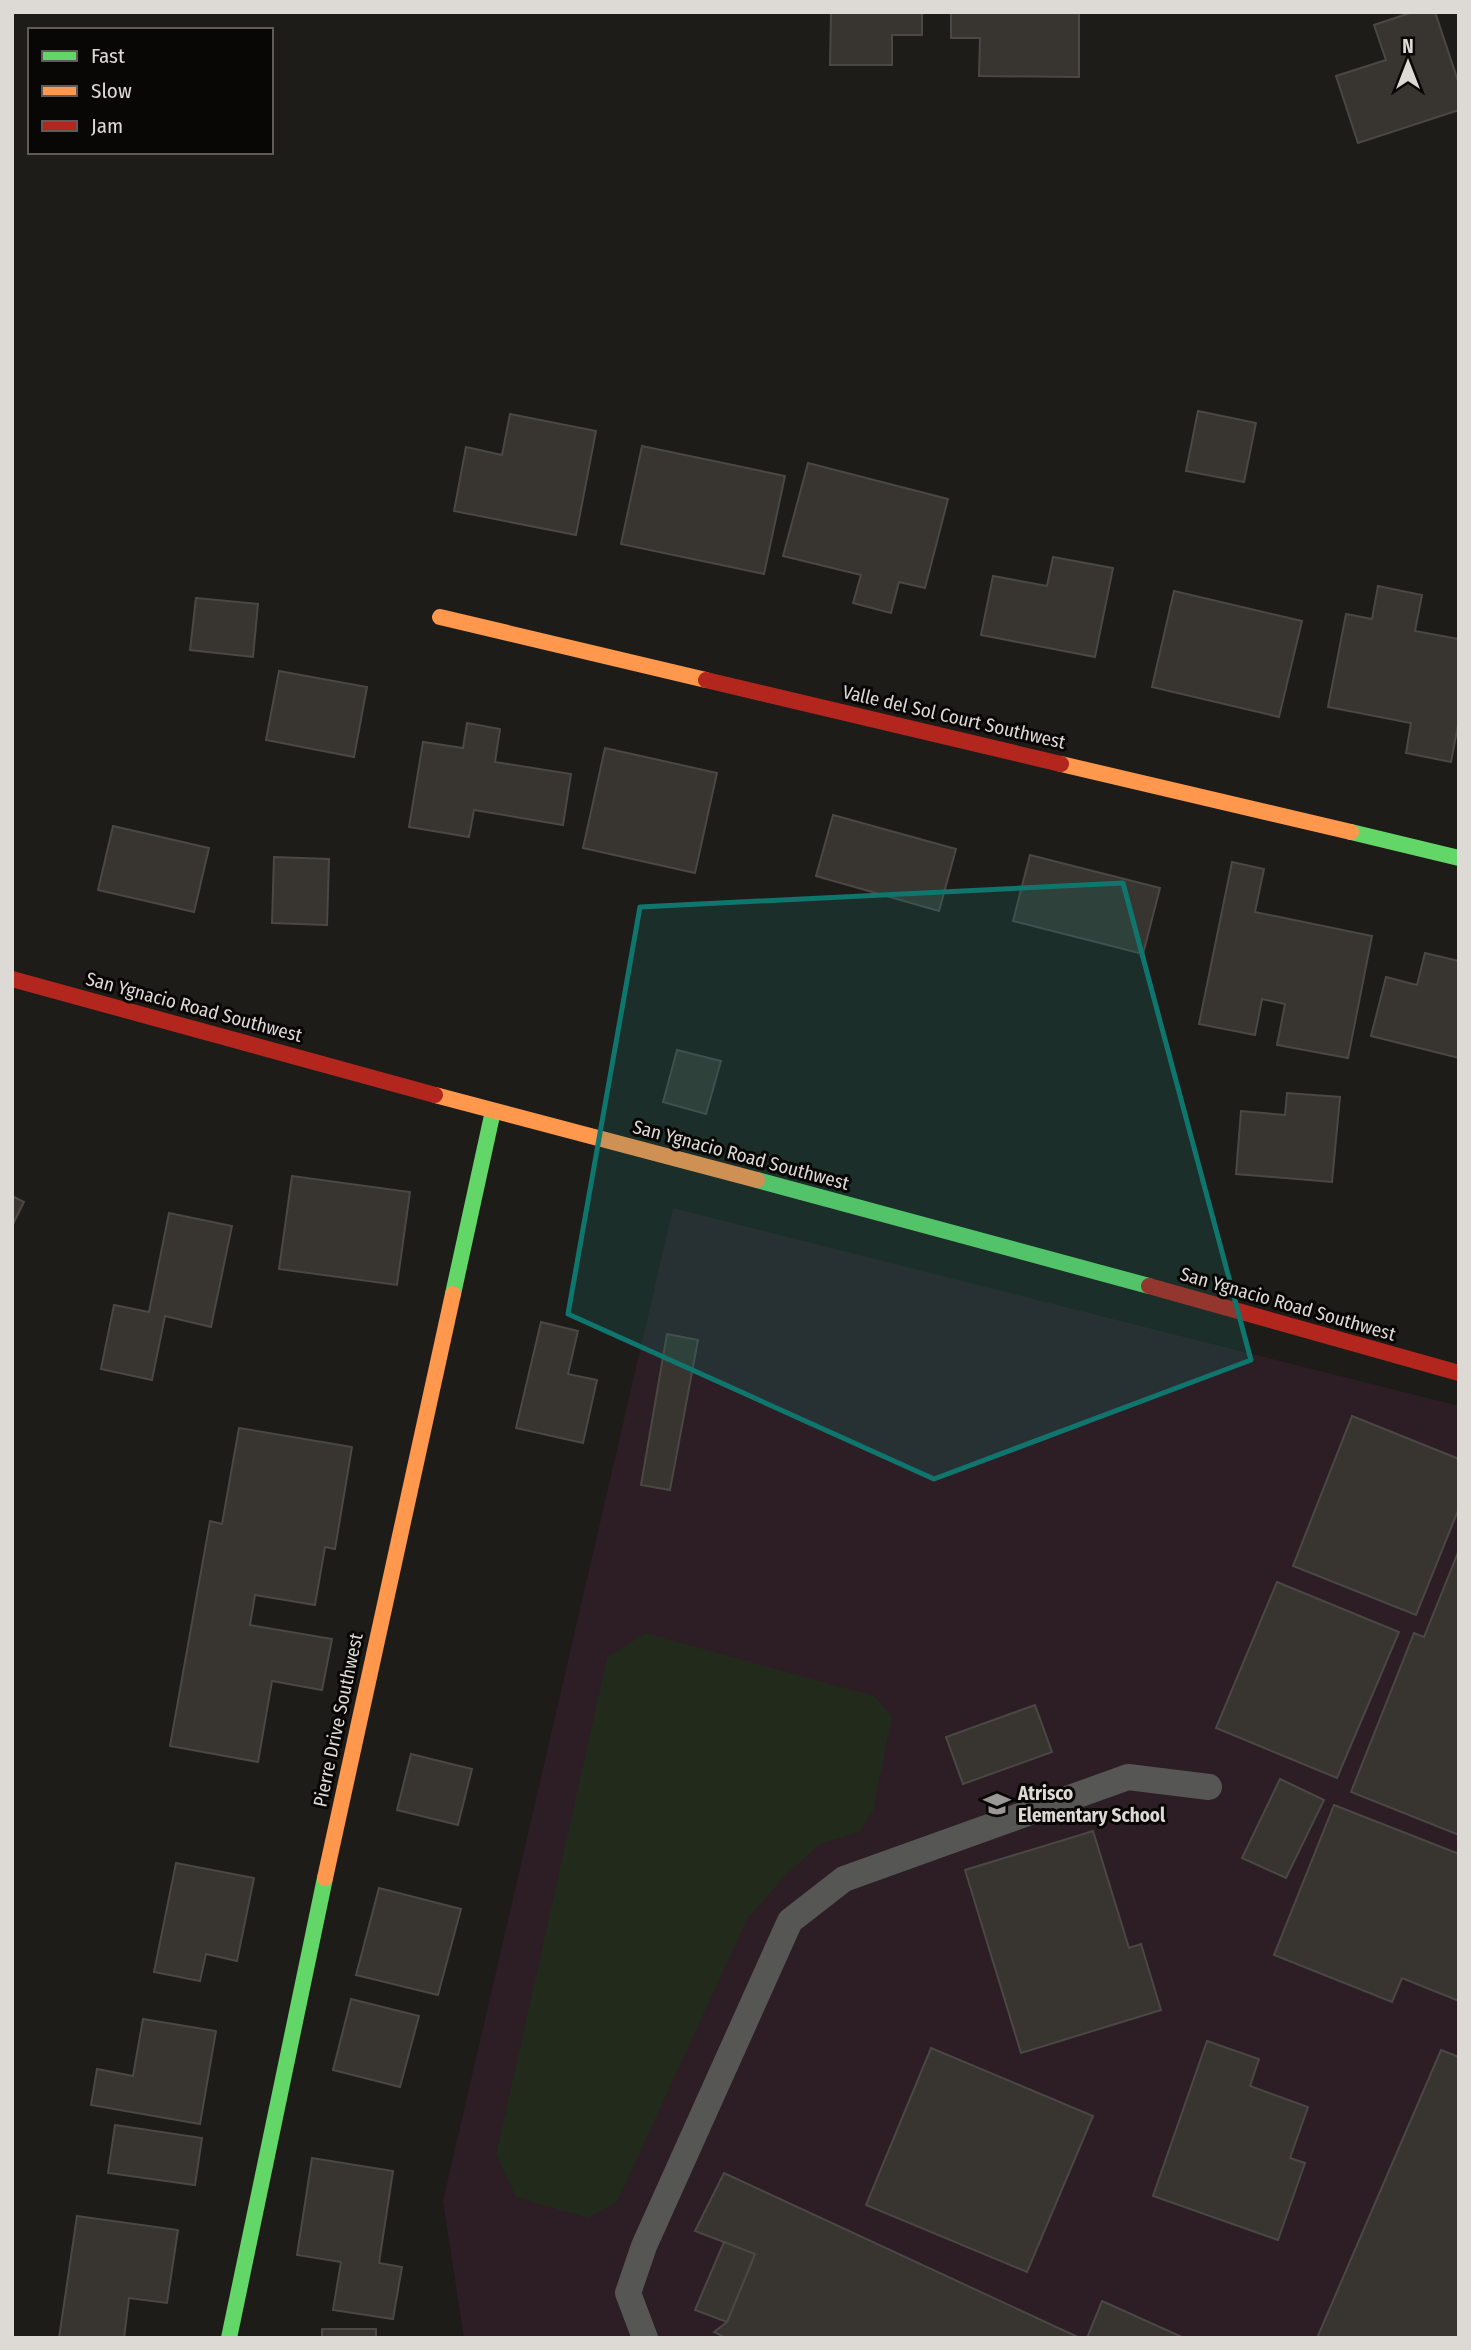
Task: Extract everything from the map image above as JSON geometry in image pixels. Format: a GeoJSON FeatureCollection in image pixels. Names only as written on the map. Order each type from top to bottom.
{"type":"FeatureCollection","features":[{"type":"Feature","properties":{"kind":"street","name":"Valle del Sol Court Southwest"},"geometry":{"type":"LineString","coordinates":[[440,617],[1459,858]]}},
{"type":"Feature","properties":{"kind":"street","name":"San Ygnacio Road Southwest"},"geometry":{"type":"LineString","coordinates":[[12,979],[494,1111],[1019,1250],[1459,1373]]}},
{"type":"Feature","properties":{"kind":"street","name":"Pierre Drive Southwest"},"geometry":{"type":"LineString","coordinates":[[229,2338],[353,1747],[494,1111]]}},
{"type":"Feature","properties":{"kind":"lane"},"geometry":{"type":"LineString","coordinates":[[645,2338],[628,2293],[644,2246],[790,1921],[844,1879],[1128,1777],[1209,1787]]}},
{"type":"Feature","properties":{"kind":"highlighted area"},"geometry":{"type":"Polygon","coordinates":[[[1123,883],[1251,1360],[934,1479],[568,1314],[640,907],[1123,883]]]}},
{"type":"Feature","properties":{"kind":"shaded area","name":"Atrisco Elementary School"},"geometry":{"type":"Polygon","coordinates":[[[673,1208],[1459,1406],[1459,2338],[464,2338],[443,2201],[673,1208]]]}},
{"type":"Feature","properties":{"kind":"green space"},"geometry":{"type":"Polygon","coordinates":[[[645,1633],[874,1696],[892,1717],[873,1811],[859,1832],[820,1844],[785,1876],[747,1919],[617,2202],[588,2218],[516,2197],[496,2155],[607,1658],[645,1633]]]}},
{"type":"Feature","properties":{"kind":"building"},"geometry":{"type":"Polygon","coordinates":[[[831,12],[922,12],[922,35],[892,35],[892,65],[830,65],[831,12]]]}},
{"type":"Feature","properties":{"kind":"building"},"geometry":{"type":"Polygon","coordinates":[[[951,12],[1079,12],[1079,77],[979,76],[980,38],[951,38],[951,12]]]}},
{"type":"Feature","properties":{"kind":"building"},"geometry":{"type":"Polygon","coordinates":[[[1413,12],[1435,12],[1459,84],[1459,110],[1358,143],[1336,76],[1386,60],[1374,25],[1413,12]]]}},
{"type":"Feature","properties":{"kind":"building"},"geometry":{"type":"Polygon","coordinates":[[[1198,411],[1256,423],[1244,482],[1186,471],[1198,411]]]}},
{"type":"Feature","properties":{"kind":"building"},"geometry":{"type":"Polygon","coordinates":[[[510,414],[596,431],[576,535],[454,511],[466,447],[502,455],[510,414]]]}},
{"type":"Feature","properties":{"kind":"building"},"geometry":{"type":"Polygon","coordinates":[[[642,446],[785,476],[764,574],[621,544],[642,446]]]}},
{"type":"Feature","properties":{"kind":"building"},"geometry":{"type":"Polygon","coordinates":[[[808,463],[948,499],[925,588],[899,582],[891,613],[853,603],[861,575],[783,556],[808,463]]]}},
{"type":"Feature","properties":{"kind":"building"},"geometry":{"type":"Polygon","coordinates":[[[1053,557],[1113,568],[1095,657],[981,635],[993,576],[1047,586],[1053,557]]]}},
{"type":"Feature","properties":{"kind":"building"},"geometry":{"type":"Polygon","coordinates":[[[1378,586],[1422,595],[1415,631],[1459,639],[1459,720],[1451,762],[1406,753],[1411,723],[1328,707],[1346,614],[1372,619],[1378,586]]]}},
{"type":"Feature","properties":{"kind":"building"},"geometry":{"type":"Polygon","coordinates":[[[1174,591],[1302,621],[1279,717],[1152,687],[1174,591]]]}},
{"type":"Feature","properties":{"kind":"building"},"geometry":{"type":"Polygon","coordinates":[[[196,598],[258,604],[253,657],[190,650],[196,598]]]}},
{"type":"Feature","properties":{"kind":"building"},"geometry":{"type":"Polygon","coordinates":[[[279,671],[367,687],[354,757],[266,740],[279,671]]]}},
{"type":"Feature","properties":{"kind":"building"},"geometry":{"type":"Polygon","coordinates":[[[467,723],[500,729],[495,762],[571,774],[563,825],[474,810],[469,837],[409,827],[423,742],[463,748],[467,723]]]}},
{"type":"Feature","properties":{"kind":"building"},"geometry":{"type":"Polygon","coordinates":[[[605,748],[717,773],[695,873],[583,848],[605,748]]]}},
{"type":"Feature","properties":{"kind":"building"},"geometry":{"type":"Polygon","coordinates":[[[833,815],[956,849],[939,911],[816,876],[833,815]]]}},
{"type":"Feature","properties":{"kind":"building"},"geometry":{"type":"Polygon","coordinates":[[[113,826],[209,848],[194,912],[98,890],[113,826]]]}},
{"type":"Feature","properties":{"kind":"building"},"geometry":{"type":"Polygon","coordinates":[[[1030,855],[1160,888],[1143,954],[1013,921],[1030,855]]]}},
{"type":"Feature","properties":{"kind":"building"},"geometry":{"type":"Polygon","coordinates":[[[274,857],[329,859],[327,925],[272,923],[274,857]]]}},
{"type":"Feature","properties":{"kind":"building"},"geometry":{"type":"Polygon","coordinates":[[[1232,862],[1264,869],[1255,912],[1372,936],[1348,1058],[1277,1045],[1285,1004],[1262,999],[1255,1035],[1199,1024],[1232,862]]]}},
{"type":"Feature","properties":{"kind":"building"},"geometry":{"type":"Polygon","coordinates":[[[1425,953],[1459,961],[1459,1058],[1371,1036],[1386,977],[1417,985],[1425,953]]]}},
{"type":"Feature","properties":{"kind":"building"},"geometry":{"type":"Polygon","coordinates":[[[677,1050],[721,1061],[706,1114],[663,1102],[677,1050]]]}},
{"type":"Feature","properties":{"kind":"building"},"geometry":{"type":"Polygon","coordinates":[[[1287,1093],[1340,1097],[1332,1182],[1236,1174],[1241,1111],[1285,1115],[1287,1093]]]}},
{"type":"Feature","properties":{"kind":"building"},"geometry":{"type":"Polygon","coordinates":[[[292,1176],[410,1192],[397,1285],[279,1269],[292,1176]]]}},
{"type":"Feature","properties":{"kind":"building"},"geometry":{"type":"Polygon","coordinates":[[[12,1196],[24,1202],[12,1226],[12,1196]]]}},
{"type":"Feature","properties":{"kind":"building"},"geometry":{"type":"Polygon","coordinates":[[[169,1213],[232,1226],[211,1327],[165,1316],[152,1380],[101,1369],[114,1305],[149,1312],[169,1213]]]}},
{"type":"Feature","properties":{"kind":"building"},"geometry":{"type":"Polygon","coordinates":[[[541,1322],[578,1331],[568,1374],[597,1380],[583,1443],[516,1428],[541,1322]]]}},
{"type":"Feature","properties":{"kind":"building"},"geometry":{"type":"Polygon","coordinates":[[[667,1334],[698,1340],[670,1490],[641,1485],[667,1334]]]}},
{"type":"Feature","properties":{"kind":"building"},"geometry":{"type":"Polygon","coordinates":[[[1352,1416],[1459,1459],[1459,1508],[1416,1615],[1293,1566],[1352,1416]]]}},
{"type":"Feature","properties":{"kind":"building"},"geometry":{"type":"Polygon","coordinates":[[[239,1428],[352,1447],[335,1549],[325,1547],[315,1605],[255,1595],[250,1625],[332,1639],[322,1690],[272,1681],[258,1762],[170,1746],[210,1521],[222,1524],[239,1428]]]}},
{"type":"Feature","properties":{"kind":"building"},"geometry":{"type":"Polygon","coordinates":[[[1459,1550],[1459,1835],[1351,1792],[1414,1633],[1424,1637],[1459,1550]]]}},
{"type":"Feature","properties":{"kind":"building"},"geometry":{"type":"Polygon","coordinates":[[[1277,1582],[1399,1632],[1337,1778],[1216,1728],[1277,1582]]]}},
{"type":"Feature","properties":{"kind":"building"},"geometry":{"type":"Polygon","coordinates":[[[1035,1705],[1052,1752],[963,1784],[946,1737],[1035,1705]]]}},
{"type":"Feature","properties":{"kind":"building"},"geometry":{"type":"Polygon","coordinates":[[[411,1754],[472,1769],[458,1825],[397,1810],[411,1754]]]}},
{"type":"Feature","properties":{"kind":"building"},"geometry":{"type":"Polygon","coordinates":[[[1280,1779],[1324,1800],[1286,1878],[1242,1858],[1280,1779]]]}},
{"type":"Feature","properties":{"kind":"building"},"geometry":{"type":"Polygon","coordinates":[[[1334,1805],[1459,1854],[1459,2001],[1402,1978],[1392,2002],[1274,1955],[1334,1805]]]}},
{"type":"Feature","properties":{"kind":"building"},"geometry":{"type":"Polygon","coordinates":[[[1093,1831],[1129,1948],[1141,1944],[1161,2010],[1021,2053],[965,1870],[1093,1831]]]}},
{"type":"Feature","properties":{"kind":"building"},"geometry":{"type":"Polygon","coordinates":[[[176,1863],[254,1878],[237,1961],[206,1954],[200,1981],[154,1972],[176,1863]]]}},
{"type":"Feature","properties":{"kind":"building"},"geometry":{"type":"Polygon","coordinates":[[[379,1888],[461,1909],[438,1995],[356,1975],[379,1888]]]}},
{"type":"Feature","properties":{"kind":"building"},"geometry":{"type":"Polygon","coordinates":[[[351,1999],[419,2016],[400,2087],[333,2070],[351,1999]]]}},
{"type":"Feature","properties":{"kind":"building"},"geometry":{"type":"Polygon","coordinates":[[[143,2019],[216,2031],[200,2124],[91,2105],[97,2069],[133,2076],[143,2019]]]}},
{"type":"Feature","properties":{"kind":"building"},"geometry":{"type":"Polygon","coordinates":[[[1207,2041],[1259,2059],[1250,2086],[1308,2107],[1290,2158],[1305,2163],[1278,2240],[1153,2196],[1207,2041]]]}},
{"type":"Feature","properties":{"kind":"building"},"geometry":{"type":"Polygon","coordinates":[[[931,2048],[1093,2116],[1027,2272],[866,2205],[931,2048]]]}},
{"type":"Feature","properties":{"kind":"building"},"geometry":{"type":"Polygon","coordinates":[[[1441,2050],[1459,2057],[1459,2338],[1317,2338],[1441,2050]]]}},
{"type":"Feature","properties":{"kind":"building"},"geometry":{"type":"Polygon","coordinates":[[[115,2125],[202,2138],[195,2185],[108,2173],[115,2125]]]}},
{"type":"Feature","properties":{"kind":"building"},"geometry":{"type":"Polygon","coordinates":[[[312,2158],[393,2171],[379,2263],[402,2267],[393,2319],[333,2310],[341,2262],[297,2255],[312,2158]]]}},
{"type":"Feature","properties":{"kind":"building"},"geometry":{"type":"Polygon","coordinates":[[[724,2173],[1080,2338],[726,2338],[714,2332],[727,2322],[755,2254],[695,2231],[724,2173]]]}},
{"type":"Feature","properties":{"kind":"building"},"geometry":{"type":"Polygon","coordinates":[[[77,2216],[178,2230],[167,2303],[129,2298],[124,2338],[59,2338],[77,2216]]]}},
{"type":"Feature","properties":{"kind":"building"},"geometry":{"type":"Polygon","coordinates":[[[724,2242],[755,2254],[727,2322],[695,2310],[724,2242]]]}},
{"type":"Feature","properties":{"kind":"building"},"geometry":{"type":"Polygon","coordinates":[[[1102,2301],[1184,2338],[1087,2338],[1102,2301]]]}},
{"type":"Feature","properties":{"kind":"building"},"geometry":{"type":"Polygon","coordinates":[[[322,2329],[376,2329],[376,2338],[322,2338],[322,2329]]]}},
{"type":"Feature","properties":{"kind":"traffic: fast"},"geometry":{"type":"LineString","coordinates":[[1351,832],[1459,858]]}},
{"type":"Feature","properties":{"kind":"traffic: fast"},"geometry":{"type":"LineString","coordinates":[[453,1294],[493,1111]]}},
{"type":"Feature","properties":{"kind":"traffic: fast"},"geometry":{"type":"LineString","coordinates":[[757,1180],[1149,1286]]}},
{"type":"Feature","properties":{"kind":"traffic: fast"},"geometry":{"type":"LineString","coordinates":[[229,2338],[325,1878]]}},
{"type":"Feature","properties":{"kind":"traffic: slow"},"geometry":{"type":"LineString","coordinates":[[440,617],[706,680]]}},
{"type":"Feature","properties":{"kind":"traffic: slow"},"geometry":{"type":"LineString","coordinates":[[1061,764],[1351,832]]}},
{"type":"Feature","properties":{"kind":"traffic: slow"},"geometry":{"type":"LineString","coordinates":[[435,1095],[757,1180]]}},
{"type":"Feature","properties":{"kind":"traffic: slow"},"geometry":{"type":"LineString","coordinates":[[325,1878],[453,1294]]}},
{"type":"Feature","properties":{"kind":"traffic: jam"},"geometry":{"type":"LineString","coordinates":[[706,680],[1061,764]]}},
{"type":"Feature","properties":{"kind":"traffic: jam"},"geometry":{"type":"LineString","coordinates":[[12,979],[435,1095]]}},
{"type":"Feature","properties":{"kind":"traffic: jam"},"geometry":{"type":"LineString","coordinates":[[1149,1286],[1459,1373]]}},
{"type":"Feature","properties":{"kind":"place","name":"Atrisco Elementary School"},"geometry":{"type":"Point","coordinates":[997,1804]}}]}
